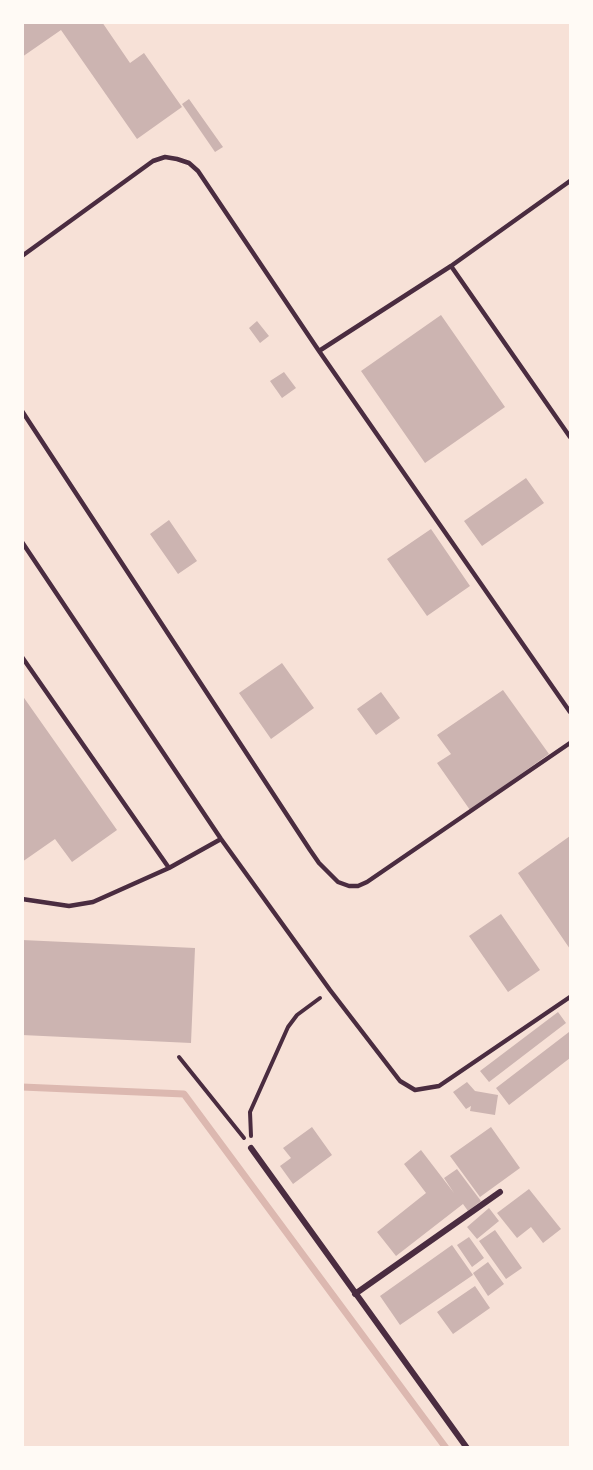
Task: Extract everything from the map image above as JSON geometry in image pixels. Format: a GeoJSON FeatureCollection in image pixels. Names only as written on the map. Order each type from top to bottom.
{"type":"FeatureCollection","features":[{"type":"Feature","properties":{"kind":"street"},"geometry":{"type":"LineString","coordinates":[[252,1148],[467,1448]]}},
{"type":"Feature","properties":{"kind":"street"},"geometry":{"type":"LineString","coordinates":[[356,1294],[500,1192]]}},
{"type":"Feature","properties":{"kind":"lane"},"geometry":{"type":"LineString","coordinates":[[22,256],[153,161],[165,157],[177,159],[198,171],[319,351],[570,712]]}},
{"type":"Feature","properties":{"kind":"lane"},"geometry":{"type":"LineString","coordinates":[[319,351],[451,266],[570,181]]}},
{"type":"Feature","properties":{"kind":"lane"},"geometry":{"type":"LineString","coordinates":[[451,266],[570,437]]}},
{"type":"Feature","properties":{"kind":"lane"},"geometry":{"type":"LineString","coordinates":[[22,411],[318,863],[338,882],[358,886],[367,882],[570,743]]}},
{"type":"Feature","properties":{"kind":"lane"},"geometry":{"type":"LineString","coordinates":[[22,542],[221,839],[337,999],[400,1081],[415,1090],[439,1086],[570,997]]}},
{"type":"Feature","properties":{"kind":"lane"},"geometry":{"type":"LineString","coordinates":[[22,657],[170,868]]}},
{"type":"Feature","properties":{"kind":"lane"},"geometry":{"type":"LineString","coordinates":[[22,898],[69,906],[93,902],[170,868],[221,839]]}},
{"type":"Feature","properties":{"kind":"path"},"geometry":{"type":"LineString","coordinates":[[251,1140],[250,1112],[288,1027],[297,1015],[309,1006]]}},
{"type":"Feature","properties":{"kind":"path"},"geometry":{"type":"LineString","coordinates":[[178,1057],[245,1139]]}},
{"type":"Feature","properties":{"kind":"building"},"geometry":{"type":"Polygon","coordinates":[[[22,22],[102,22],[130,63],[144,53],[182,107],[137,139],[61,30],[22,57],[22,22]]]}},
{"type":"Feature","properties":{"kind":"building"},"geometry":{"type":"Polygon","coordinates":[[[189,99],[223,147],[215,152],[182,104],[189,99]]]}},
{"type":"Feature","properties":{"kind":"building"},"geometry":{"type":"Polygon","coordinates":[[[441,315],[505,407],[425,463],[361,371],[441,315]]]}},
{"type":"Feature","properties":{"kind":"building"},"geometry":{"type":"Polygon","coordinates":[[[257,321],[269,336],[260,343],[249,328],[257,321]]]}},
{"type":"Feature","properties":{"kind":"building"},"geometry":{"type":"Polygon","coordinates":[[[284,372],[296,388],[282,398],[270,381],[284,372]]]}},
{"type":"Feature","properties":{"kind":"building"},"geometry":{"type":"Polygon","coordinates":[[[526,478],[544,503],[482,546],[464,521],[526,478]]]}},
{"type":"Feature","properties":{"kind":"building"},"geometry":{"type":"Polygon","coordinates":[[[169,520],[197,561],[178,574],[150,534],[169,520]]]}},
{"type":"Feature","properties":{"kind":"building"},"geometry":{"type":"Polygon","coordinates":[[[431,529],[470,586],[427,616],[387,559],[431,529]]]}},
{"type":"Feature","properties":{"kind":"building"},"geometry":{"type":"Polygon","coordinates":[[[282,663],[314,708],[271,739],[239,693],[282,663]]]}},
{"type":"Feature","properties":{"kind":"building"},"geometry":{"type":"Polygon","coordinates":[[[503,690],[549,754],[470,810],[437,763],[451,754],[437,735],[503,690]]]}},
{"type":"Feature","properties":{"kind":"building"},"geometry":{"type":"Polygon","coordinates":[[[381,692],[400,718],[376,735],[357,709],[381,692]]]}},
{"type":"Feature","properties":{"kind":"building"},"geometry":{"type":"Polygon","coordinates":[[[22,695],[117,830],[72,862],[55,839],[22,862],[22,695]]]}},
{"type":"Feature","properties":{"kind":"building"},"geometry":{"type":"Polygon","coordinates":[[[570,836],[570,949],[518,873],[570,836]]]}},
{"type":"Feature","properties":{"kind":"building"},"geometry":{"type":"Polygon","coordinates":[[[501,914],[540,970],[508,992],[469,936],[501,914]]]}},
{"type":"Feature","properties":{"kind":"building"},"geometry":{"type":"Polygon","coordinates":[[[22,940],[195,948],[191,1043],[22,1035],[22,940]]]}},
{"type":"Feature","properties":{"kind":"building"},"geometry":{"type":"Polygon","coordinates":[[[558,1012],[566,1023],[489,1082],[480,1071],[558,1012]]]}},
{"type":"Feature","properties":{"kind":"building"},"geometry":{"type":"Polygon","coordinates":[[[569,1032],[570,1058],[509,1105],[496,1088],[569,1032]]]}},
{"type":"Feature","properties":{"kind":"building"},"geometry":{"type":"Polygon","coordinates":[[[467,1082],[475,1091],[498,1095],[495,1115],[470,1111],[471,1106],[466,1109],[453,1092],[467,1082]]]}},
{"type":"Feature","properties":{"kind":"building"},"geometry":{"type":"Polygon","coordinates":[[[312,1127],[332,1155],[293,1184],[280,1166],[291,1158],[283,1148],[312,1127]]]}},
{"type":"Feature","properties":{"kind":"building"},"geometry":{"type":"Polygon","coordinates":[[[491,1127],[520,1168],[480,1197],[450,1156],[491,1127]]]}},
{"type":"Feature","properties":{"kind":"building"},"geometry":{"type":"Polygon","coordinates":[[[421,1150],[454,1193],[444,1178],[457,1169],[481,1201],[468,1211],[463,1204],[396,1256],[377,1232],[426,1193],[404,1164],[421,1150]]]}},
{"type":"Feature","properties":{"kind":"building"},"geometry":{"type":"Polygon","coordinates":[[[529,1189],[561,1229],[543,1243],[531,1227],[517,1238],[497,1213],[529,1189]]]}},
{"type":"Feature","properties":{"kind":"building"},"geometry":{"type":"Polygon","coordinates":[[[489,1208],[499,1221],[477,1239],[467,1227],[489,1208]]]}},
{"type":"Feature","properties":{"kind":"building"},"geometry":{"type":"Polygon","coordinates":[[[495,1230],[522,1268],[506,1279],[479,1241],[495,1230]]]}},
{"type":"Feature","properties":{"kind":"building"},"geometry":{"type":"Polygon","coordinates":[[[469,1237],[484,1258],[472,1267],[457,1245],[469,1237]]]}},
{"type":"Feature","properties":{"kind":"building"},"geometry":{"type":"Polygon","coordinates":[[[452,1245],[473,1275],[400,1325],[380,1296],[452,1245]]]}},
{"type":"Feature","properties":{"kind":"building"},"geometry":{"type":"Polygon","coordinates":[[[488,1262],[504,1284],[488,1296],[473,1273],[488,1262]]]}},
{"type":"Feature","properties":{"kind":"building"},"geometry":{"type":"Polygon","coordinates":[[[475,1286],[490,1308],[453,1334],[437,1312],[475,1286]]]}},
{"type":"Feature","properties":{"kind":"waterway"},"geometry":{"type":"LineString","coordinates":[[22,1087],[184,1094],[446,1448]]}}]}
